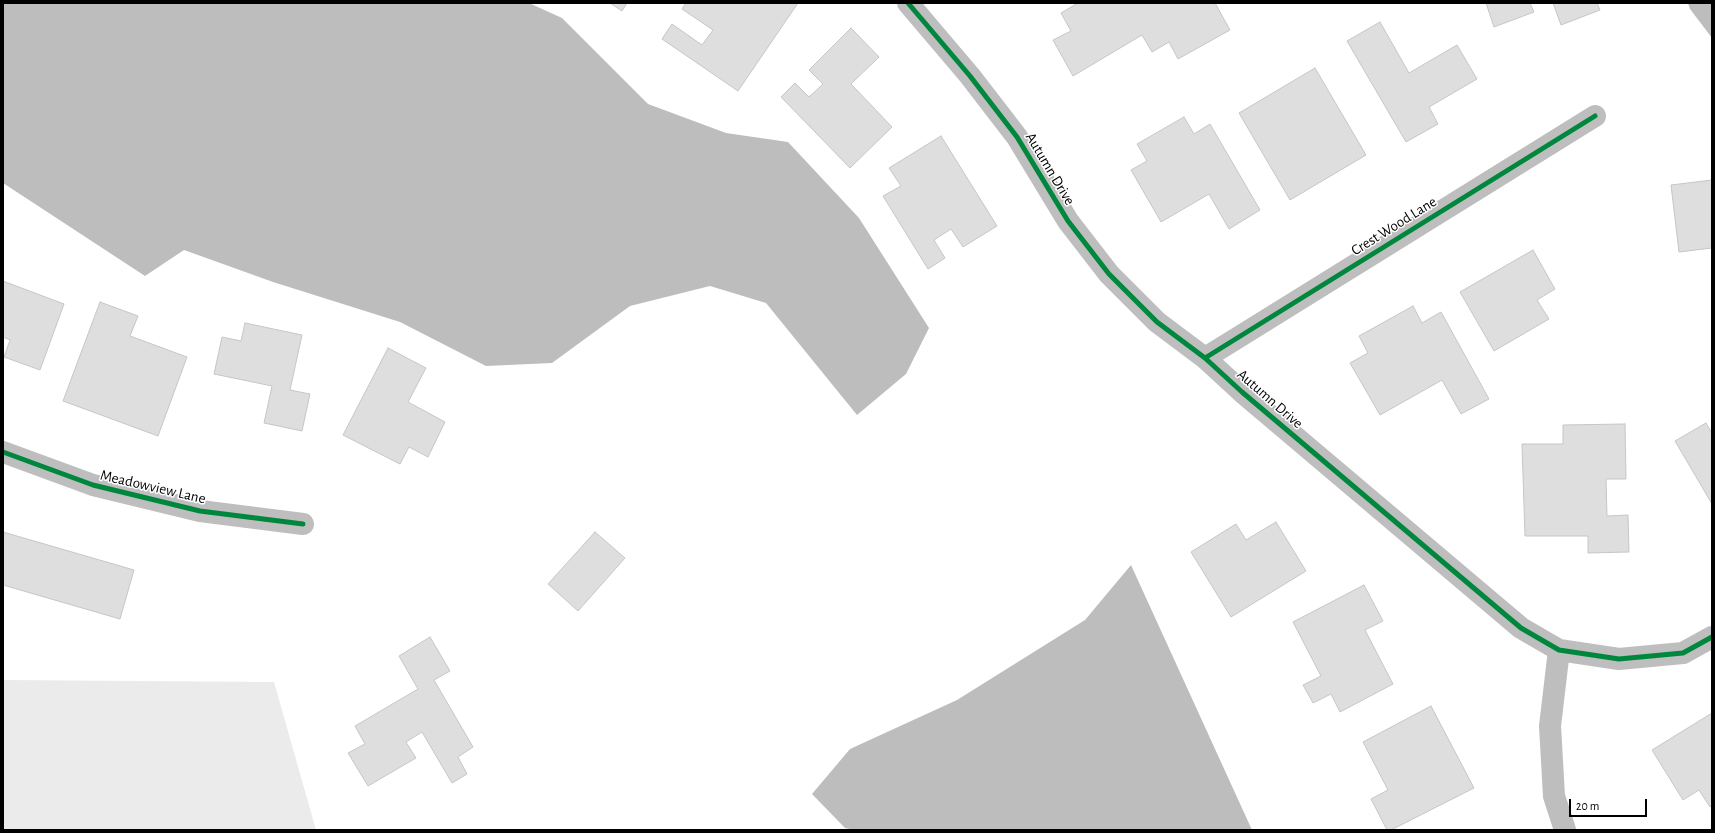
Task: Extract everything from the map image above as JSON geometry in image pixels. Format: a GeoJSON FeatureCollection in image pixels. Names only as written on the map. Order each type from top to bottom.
{"type":"FeatureCollection","features":[{"type":"Feature","properties":{"kind":"street","name":"Autumn Drive"},"geometry":{"type":"LineString","coordinates":[[908,3],[970,76],[1017,137],[1068,221],[1109,274],[1157,322],[1205,358],[1242,392],[1520,628],[1559,650],[1619,659],[1683,653],[1712,637]]}},
{"type":"Feature","properties":{"kind":"street","name":"Crest Wood Lane"},"geometry":{"type":"LineString","coordinates":[[1205,358],[1595,116]]}},
{"type":"Feature","properties":{"kind":"street","name":"Meadowview Lane"},"geometry":{"type":"LineString","coordinates":[[3,452],[93,485],[200,511],[303,524]]}},
{"type":"Feature","properties":{"kind":"street"},"geometry":{"type":"LineString","coordinates":[[1559,650],[1550,726],[1554,796],[1565,830]]}},
{"type":"Feature","properties":{"kind":"shaded area"},"geometry":{"type":"Polygon","coordinates":[[[3,3],[529,3],[562,18],[648,104],[726,133],[788,142],[859,218],[929,328],[906,374],[857,415],[766,303],[710,286],[630,306],[552,363],[486,366],[400,322],[273,282],[184,250],[145,276],[3,183],[3,3]]]}},
{"type":"Feature","properties":{"kind":"shaded area"},"geometry":{"type":"Polygon","coordinates":[[[1688,3],[1712,3],[1712,38],[1690,9],[1688,3]]]}},
{"type":"Feature","properties":{"kind":"shaded area"},"geometry":{"type":"Polygon","coordinates":[[[1131,565],[1252,830],[854,830],[845,828],[812,794],[850,749],[957,700],[1085,620],[1131,565]]]}},
{"type":"Feature","properties":{"kind":"shaded area"},"geometry":{"type":"Polygon","coordinates":[[[3,680],[274,682],[316,830],[3,830],[3,680]]]}},
{"type":"Feature","properties":{"kind":"building"},"geometry":{"type":"Polygon","coordinates":[[[610,3],[627,3],[622,11],[610,3]]]}},
{"type":"Feature","properties":{"kind":"building"},"geometry":{"type":"Polygon","coordinates":[[[686,3],[798,3],[738,91],[662,39],[672,24],[702,45],[713,30],[682,9],[686,3]]]}},
{"type":"Feature","properties":{"kind":"building"},"geometry":{"type":"Polygon","coordinates":[[[1078,3],[1215,3],[1230,30],[1178,59],[1169,42],[1152,52],[1142,35],[1073,76],[1053,40],[1071,31],[1061,13],[1078,3]]]}},
{"type":"Feature","properties":{"kind":"building"},"geometry":{"type":"Polygon","coordinates":[[[1486,3],[1530,3],[1534,12],[1494,27],[1486,3]]]}},
{"type":"Feature","properties":{"kind":"building"},"geometry":{"type":"Polygon","coordinates":[[[1553,3],[1597,3],[1600,10],[1561,25],[1553,3]]]}},
{"type":"Feature","properties":{"kind":"building"},"geometry":{"type":"Polygon","coordinates":[[[1380,22],[1409,73],[1457,45],[1477,79],[1429,107],[1438,124],[1406,142],[1347,41],[1380,22]]]}},
{"type":"Feature","properties":{"kind":"building"},"geometry":{"type":"Polygon","coordinates":[[[851,28],[879,57],[851,84],[892,127],[850,168],[781,97],[795,83],[809,97],[823,84],[809,70],[851,28]]]}},
{"type":"Feature","properties":{"kind":"building"},"geometry":{"type":"Polygon","coordinates":[[[1315,68],[1366,155],[1290,200],[1239,113],[1315,68]]]}},
{"type":"Feature","properties":{"kind":"building"},"geometry":{"type":"Polygon","coordinates":[[[1184,117],[1194,134],[1210,124],[1260,210],[1229,229],[1209,194],[1161,222],[1131,170],[1147,161],[1137,144],[1184,117]]]}},
{"type":"Feature","properties":{"kind":"building"},"geometry":{"type":"Polygon","coordinates":[[[941,136],[997,226],[963,247],[951,229],[934,240],[945,258],[928,269],[883,196],[901,186],[889,168],[941,136]]]}},
{"type":"Feature","properties":{"kind":"building"},"geometry":{"type":"Polygon","coordinates":[[[1712,180],[1712,248],[1679,252],[1671,185],[1712,180]]]}},
{"type":"Feature","properties":{"kind":"building"},"geometry":{"type":"Polygon","coordinates":[[[1533,250],[1555,289],[1537,300],[1549,319],[1494,351],[1460,292],[1533,250]]]}},
{"type":"Feature","properties":{"kind":"building"},"geometry":{"type":"Polygon","coordinates":[[[3,281],[64,304],[40,370],[4,357],[10,340],[3,337],[3,281]]]}},
{"type":"Feature","properties":{"kind":"building"},"geometry":{"type":"Polygon","coordinates":[[[100,302],[138,316],[130,336],[187,357],[158,436],[63,401],[100,302]]]}},
{"type":"Feature","properties":{"kind":"building"},"geometry":{"type":"Polygon","coordinates":[[[1413,306],[1422,323],[1441,312],[1489,399],[1461,414],[1442,380],[1380,415],[1350,363],[1368,353],[1359,336],[1413,306]]]}},
{"type":"Feature","properties":{"kind":"building"},"geometry":{"type":"Polygon","coordinates":[[[245,323],[302,335],[290,390],[310,394],[302,431],[264,423],[272,386],[214,374],[222,337],[241,341],[245,323]]]}},
{"type":"Feature","properties":{"kind":"building"},"geometry":{"type":"Polygon","coordinates":[[[388,348],[426,368],[408,402],[445,422],[428,457],[409,447],[400,464],[343,435],[388,348]]]}},
{"type":"Feature","properties":{"kind":"building"},"geometry":{"type":"Polygon","coordinates":[[[1706,423],[1712,433],[1712,504],[1675,441],[1706,423]]]}},
{"type":"Feature","properties":{"kind":"building"},"geometry":{"type":"Polygon","coordinates":[[[1625,424],[1626,479],[1606,479],[1607,516],[1628,515],[1629,552],[1588,553],[1588,536],[1525,536],[1522,444],[1563,444],[1563,425],[1625,424]]]}},
{"type":"Feature","properties":{"kind":"building"},"geometry":{"type":"Polygon","coordinates":[[[1276,522],[1306,571],[1231,617],[1191,552],[1236,524],[1246,540],[1276,522]]]}},
{"type":"Feature","properties":{"kind":"building"},"geometry":{"type":"Polygon","coordinates":[[[3,532],[134,570],[120,619],[3,585],[3,532]]]}},
{"type":"Feature","properties":{"kind":"building"},"geometry":{"type":"Polygon","coordinates":[[[595,532],[625,558],[578,611],[548,584],[595,532]]]}},
{"type":"Feature","properties":{"kind":"building"},"geometry":{"type":"Polygon","coordinates":[[[1364,585],[1383,621],[1365,630],[1393,684],[1340,712],[1331,694],[1313,703],[1303,685],[1321,676],[1293,622],[1364,585]]]}},
{"type":"Feature","properties":{"kind":"building"},"geometry":{"type":"Polygon","coordinates":[[[430,637],[450,671],[434,680],[473,747],[458,757],[467,774],[452,783],[422,732],[406,742],[416,758],[368,786],[348,753],[365,744],[355,726],[418,689],[399,656],[430,637]]]}},
{"type":"Feature","properties":{"kind":"building"},"geometry":{"type":"Polygon","coordinates":[[[1431,706],[1474,788],[1391,830],[1387,830],[1371,799],[1388,790],[1363,742],[1431,706]]]}},
{"type":"Feature","properties":{"kind":"building"},"geometry":{"type":"Polygon","coordinates":[[[1712,713],[1712,805],[1710,807],[1699,790],[1683,800],[1652,750],[1712,713]]]}},
{"type":"Feature","properties":{"kind":"cycle path"},"geometry":{"type":"LineString","coordinates":[[908,3],[970,76],[1017,137],[1068,221],[1109,274],[1157,322],[1205,358],[1242,392],[1521,628],[1559,650],[1619,659],[1683,653],[1712,637]]}},
{"type":"Feature","properties":{"kind":"cycle path"},"geometry":{"type":"LineString","coordinates":[[1205,358],[1595,116]]}},
{"type":"Feature","properties":{"kind":"cycle path"},"geometry":{"type":"LineString","coordinates":[[3,452],[93,485],[200,511],[303,524]]}}]}
